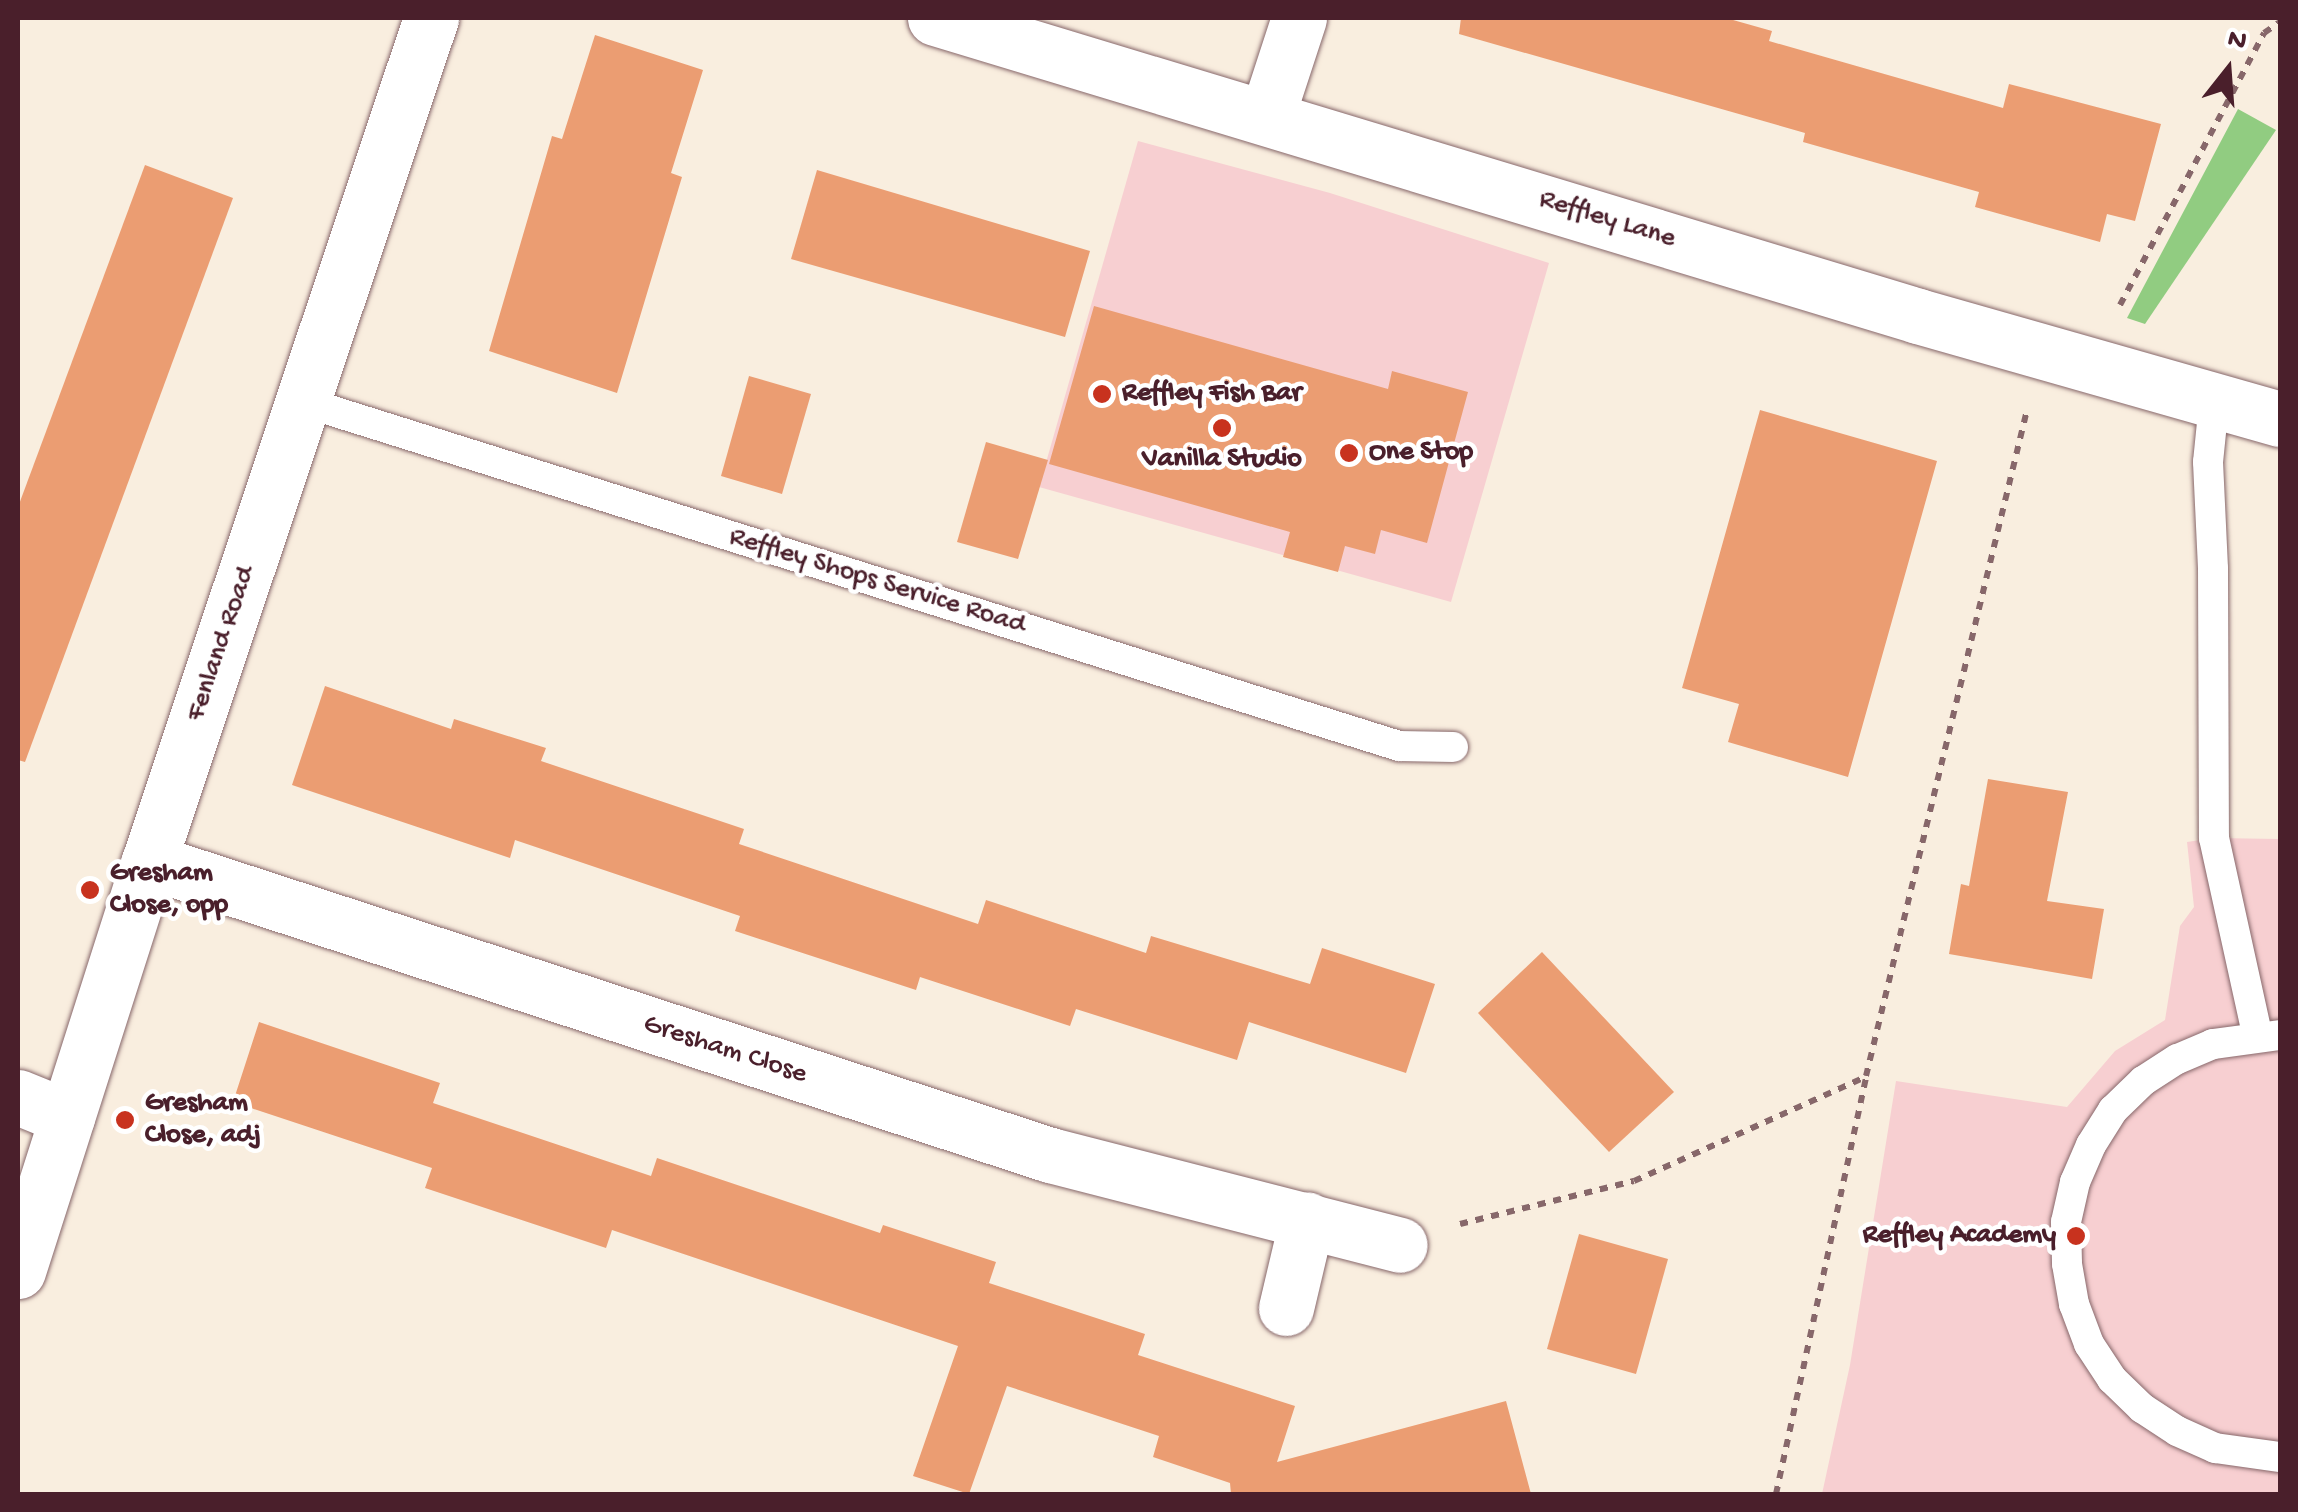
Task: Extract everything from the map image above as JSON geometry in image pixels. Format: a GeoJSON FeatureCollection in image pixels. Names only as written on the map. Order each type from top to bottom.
{"type":"FeatureCollection","features":[{"type":"Feature","properties":{"kind":"street","name":"Fenland Road"},"geometry":{"type":"LineString","coordinates":[[18,1271],[149,862],[432,18]]}},
{"type":"Feature","properties":{"kind":"street","name":"Reffley Lane"},"geometry":{"type":"LineString","coordinates":[[935,18],[2102,370],[2280,419]]}},
{"type":"Feature","properties":{"kind":"street"},"geometry":{"type":"LineString","coordinates":[[1268,116],[1299,18]]}},
{"type":"Feature","properties":{"kind":"street","name":"Gresham Close"},"geometry":{"type":"LineString","coordinates":[[149,862],[1050,1155],[1400,1245]]}},
{"type":"Feature","properties":{"kind":"street"},"geometry":{"type":"LineString","coordinates":[[18,1097],[67,1116]]}},
{"type":"Feature","properties":{"kind":"street"},"geometry":{"type":"LineString","coordinates":[[1286,1308],[1307,1220]]}},
{"type":"Feature","properties":{"kind":"lane","name":"Reffley Shops Service Road"},"geometry":{"type":"LineString","coordinates":[[304,402],[1399,746],[1453,747]]}},
{"type":"Feature","properties":{"kind":"lane"},"geometry":{"type":"LineString","coordinates":[[2214,403],[2208,462],[2214,838],[2269,1034],[2213,1044],[2176,1059],[2143,1081],[2114,1110],[2090,1145],[2075,1182],[2066,1222],[2066,1264],[2074,1304],[2090,1344],[2112,1378],[2142,1408],[2177,1431],[2215,1448],[2280,1457]]}},
{"type":"Feature","properties":{"kind":"path"},"geometry":{"type":"LineString","coordinates":[[2102,370],[2111,321],[2264,33],[2280,22]]}},
{"type":"Feature","properties":{"kind":"path"},"geometry":{"type":"LineString","coordinates":[[1776,1494],[1866,1076],[2029,400]]}},
{"type":"Feature","properties":{"kind":"path"},"geometry":{"type":"LineString","coordinates":[[1400,1245],[1428,1232],[1634,1181],[1866,1076]]}},
{"type":"Feature","properties":{"kind":"shaded area"},"geometry":{"type":"Polygon","coordinates":[[[1138,141],[1330,193],[1549,263],[1451,602],[1039,487],[1138,141]]]}},
{"type":"Feature","properties":{"kind":"shaded area","name":"Reffley Academy"},"geometry":{"type":"Polygon","coordinates":[[[2214,838],[2280,839],[2280,1494],[1822,1494],[1850,1365],[1896,1081],[2067,1107],[2115,1051],[2165,1020],[2180,926],[2194,907],[2187,842],[2214,838]]]}},
{"type":"Feature","properties":{"kind":"green space"},"geometry":{"type":"Polygon","coordinates":[[[2238,109],[2276,130],[2145,324],[2127,318],[2238,109]]]}},
{"type":"Feature","properties":{"kind":"building"},"geometry":{"type":"Polygon","coordinates":[[[1461,18],[1726,18],[1772,31],[1769,41],[2003,108],[2009,84],[2161,124],[2135,221],[2107,214],[2100,242],[1975,207],[1979,192],[1803,142],[1805,133],[1459,34],[1461,18]]]}},
{"type":"Feature","properties":{"kind":"building"},"geometry":{"type":"Polygon","coordinates":[[[595,35],[703,70],[671,173],[682,177],[617,393],[489,351],[552,136],[562,139],[595,35]]]}},
{"type":"Feature","properties":{"kind":"building"},"geometry":{"type":"Polygon","coordinates":[[[145,165],[233,198],[25,762],[18,760],[18,507],[145,165]]]}},
{"type":"Feature","properties":{"kind":"building"},"geometry":{"type":"Polygon","coordinates":[[[817,170],[1090,251],[1065,337],[791,259],[817,170]]]}},
{"type":"Feature","properties":{"kind":"building"},"geometry":{"type":"Polygon","coordinates":[[[1094,306],[1388,389],[1392,371],[1468,392],[1427,543],[1381,530],[1375,554],[1345,546],[1338,572],[1283,557],[1290,532],[1049,464],[1094,306]]]}},
{"type":"Feature","properties":{"kind":"building"},"geometry":{"type":"Polygon","coordinates":[[[749,376],[811,394],[782,494],[721,476],[749,376]]]}},
{"type":"Feature","properties":{"kind":"building"},"geometry":{"type":"Polygon","coordinates":[[[1760,410],[1937,461],[1848,777],[1728,742],[1739,704],[1682,688],[1760,410]]]}},
{"type":"Feature","properties":{"kind":"building"},"geometry":{"type":"Polygon","coordinates":[[[986,442],[1048,460],[1018,559],[957,542],[986,442]]]}},
{"type":"Feature","properties":{"kind":"building"},"geometry":{"type":"Polygon","coordinates":[[[325,686],[451,729],[454,719],[546,748],[541,761],[744,829],[739,844],[978,924],[986,900],[1146,953],[1151,936],[1310,984],[1322,948],[1435,984],[1406,1073],[1249,1022],[1237,1060],[1076,1009],[1070,1026],[920,977],[916,990],[735,931],[740,916],[515,840],[510,858],[292,785],[325,686]]]}},
{"type":"Feature","properties":{"kind":"building"},"geometry":{"type":"Polygon","coordinates":[[[1988,779],[2068,792],[2047,901],[2104,909],[2092,979],[1949,954],[1961,884],[1969,886],[1988,779]]]}},
{"type":"Feature","properties":{"kind":"building"},"geometry":{"type":"Polygon","coordinates":[[[1542,952],[1674,1092],[1609,1152],[1478,1013],[1542,952]]]}},
{"type":"Feature","properties":{"kind":"building"},"geometry":{"type":"Polygon","coordinates":[[[259,1022],[440,1083],[433,1103],[651,1176],[657,1158],[880,1233],[883,1225],[996,1262],[989,1283],[1145,1334],[1138,1355],[1295,1406],[1277,1462],[1506,1401],[1531,1494],[1231,1494],[1230,1483],[1153,1457],[1159,1436],[1007,1386],[969,1494],[913,1476],[958,1346],[612,1230],[606,1248],[425,1188],[432,1168],[233,1102],[259,1022]]]}},
{"type":"Feature","properties":{"kind":"building"},"geometry":{"type":"Polygon","coordinates":[[[1579,1234],[1668,1259],[1636,1374],[1547,1349],[1579,1234]]]}},
{"type":"Feature","properties":{"kind":"place","name":"Reffley Fish Bar"},"geometry":{"type":"Point","coordinates":[1102,394]}},
{"type":"Feature","properties":{"kind":"place","name":"Vanilla Studio"},"geometry":{"type":"Point","coordinates":[1222,428]}},
{"type":"Feature","properties":{"kind":"place","name":"One Stop"},"geometry":{"type":"Point","coordinates":[1349,453]}},
{"type":"Feature","properties":{"kind":"place","name":"Gresham Close, opp"},"geometry":{"type":"Point","coordinates":[90,890]}},
{"type":"Feature","properties":{"kind":"place","name":"Gresham Close, adj"},"geometry":{"type":"Point","coordinates":[125,1120]}},
{"type":"Feature","properties":{"kind":"place","name":"Reffley Academy"},"geometry":{"type":"Point","coordinates":[2076,1236]}}]}
